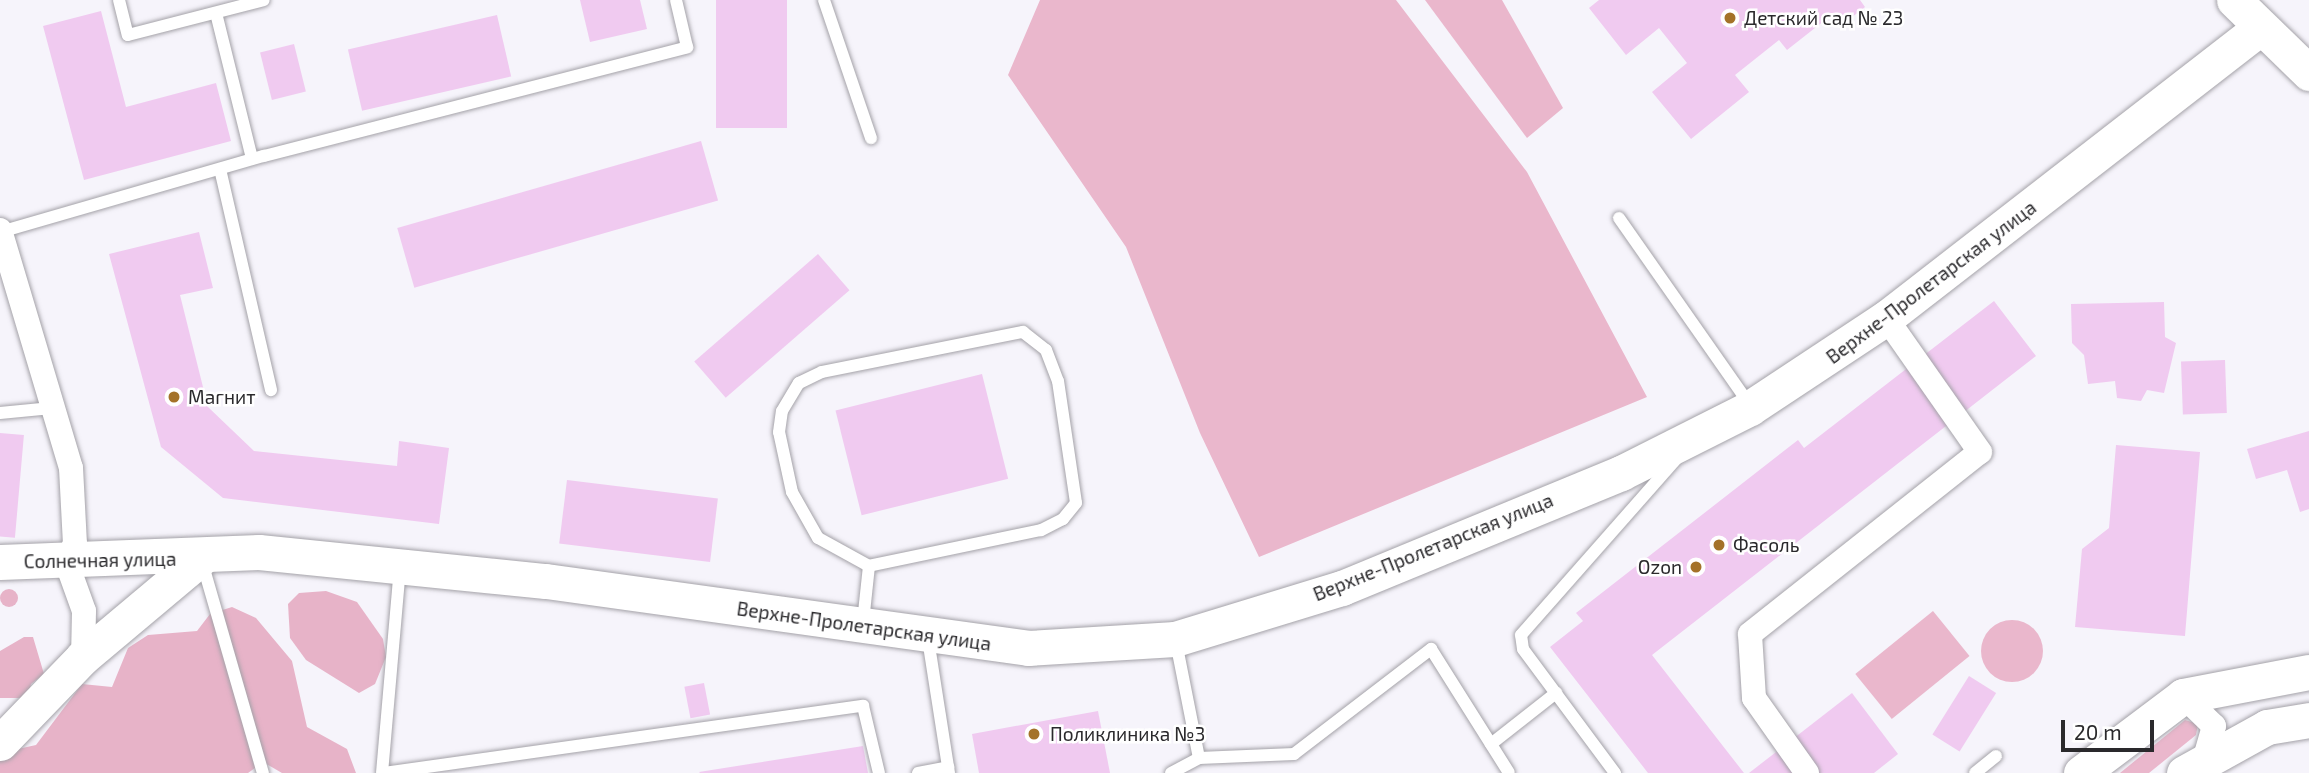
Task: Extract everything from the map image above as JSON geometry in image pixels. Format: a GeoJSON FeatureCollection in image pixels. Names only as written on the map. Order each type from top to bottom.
{"type":"FeatureCollection","features":[{"type":"Feature","properties":{"kind":"street"},"geometry":{"type":"LineString","coordinates":[[2234,0],[2309,73]]}},
{"type":"Feature","properties":{"kind":"street","name":"Верхне-Пролетарская улица"},"geometry":{"type":"LineString","coordinates":[[201,558],[259,552],[400,567],[862,626],[928,638],[1028,648],[1175,639],[1342,588],[1693,440],[1750,408],[1886,318],[2260,28]]}},
{"type":"Feature","properties":{"kind":"street"},"geometry":{"type":"LineString","coordinates":[[0,232],[71,468],[75,544],[66,561],[85,611],[83,657]]}},
{"type":"Feature","properties":{"kind":"street"},"geometry":{"type":"LineString","coordinates":[[1807,773],[1754,698],[1751,634],[1979,452],[1886,318]]}},
{"type":"Feature","properties":{"kind":"street"},"geometry":{"type":"LineString","coordinates":[[0,743],[83,657],[201,558]]}},
{"type":"Feature","properties":{"kind":"street","name":"Солнечная улица"},"geometry":{"type":"LineString","coordinates":[[0,562],[201,558]]}},
{"type":"Feature","properties":{"kind":"street"},"geometry":{"type":"LineString","coordinates":[[2081,773],[2183,696],[2309,672]]}},
{"type":"Feature","properties":{"kind":"street"},"geometry":{"type":"LineString","coordinates":[[2183,696],[2214,726],[2194,765]]}},
{"type":"Feature","properties":{"kind":"street"},"geometry":{"type":"LineString","coordinates":[[2194,765],[2267,727],[2309,720]]}},
{"type":"Feature","properties":{"kind":"lane"},"geometry":{"type":"LineString","coordinates":[[119,0],[128,36],[264,0]]}},
{"type":"Feature","properties":{"kind":"lane"},"geometry":{"type":"LineString","coordinates":[[0,232],[252,159],[687,47],[676,0]]}},
{"type":"Feature","properties":{"kind":"lane"},"geometry":{"type":"LineString","coordinates":[[824,0],[871,138]]}},
{"type":"Feature","properties":{"kind":"lane"},"geometry":{"type":"LineString","coordinates":[[216,13],[252,159]]}},
{"type":"Feature","properties":{"kind":"lane"},"geometry":{"type":"LineString","coordinates":[[220,169],[271,390]]}},
{"type":"Feature","properties":{"kind":"lane"},"geometry":{"type":"LineString","coordinates":[[1619,218],[1750,408]]}},
{"type":"Feature","properties":{"kind":"lane"},"geometry":{"type":"LineString","coordinates":[[1023,332],[1046,350],[1059,381],[1076,503],[1041,530],[869,566],[818,538],[792,492],[779,432],[782,411],[799,383],[822,372],[1023,332]]}},
{"type":"Feature","properties":{"kind":"lane"},"geometry":{"type":"LineString","coordinates":[[0,413],[52,408]]}},
{"type":"Feature","properties":{"kind":"lane"},"geometry":{"type":"LineString","coordinates":[[1615,773],[1523,649],[1521,635],[1693,440]]}},
{"type":"Feature","properties":{"kind":"lane"},"geometry":{"type":"LineString","coordinates":[[201,558],[263,773]]}},
{"type":"Feature","properties":{"kind":"lane"},"geometry":{"type":"LineString","coordinates":[[862,626],[869,566]]}},
{"type":"Feature","properties":{"kind":"lane"},"geometry":{"type":"LineString","coordinates":[[400,567],[383,773],[863,706],[878,773]]}},
{"type":"Feature","properties":{"kind":"lane"},"geometry":{"type":"LineString","coordinates":[[918,773],[949,770],[928,638]]}},
{"type":"Feature","properties":{"kind":"lane"},"geometry":{"type":"LineString","coordinates":[[1175,639],[1199,758]]}},
{"type":"Feature","properties":{"kind":"lane"},"geometry":{"type":"LineString","coordinates":[[1171,773],[1199,758],[1294,754],[1431,649],[1509,773]]}},
{"type":"Feature","properties":{"kind":"lane"},"geometry":{"type":"LineString","coordinates":[[1491,744],[1556,693]]}},
{"type":"Feature","properties":{"kind":"lane"},"geometry":{"type":"LineString","coordinates":[[1975,773],[1996,756]]}},
{"type":"Feature","properties":{"kind":"shaded area"},"geometry":{"type":"Polygon","coordinates":[[[1040,0],[1396,0],[1527,172],[1647,397],[1259,557],[1200,433],[1126,247],[1008,75],[1040,0]]]}},
{"type":"Feature","properties":{"kind":"shaded area"},"geometry":{"type":"Polygon","coordinates":[[[1425,0],[1502,0],[1563,108],[1527,138],[1425,0]]]}},
{"type":"Feature","properties":{"kind":"shaded area"},"geometry":{"type":"Polygon","coordinates":[[[9,589],[15,592],[18,598],[15,604],[9,607],[3,604],[0,598],[3,592],[9,589]]]}},
{"type":"Feature","properties":{"kind":"shaded area"},"geometry":{"type":"Polygon","coordinates":[[[326,591],[357,602],[383,639],[386,657],[375,684],[359,693],[306,660],[290,638],[288,604],[299,593],[326,591]]]}},
{"type":"Feature","properties":{"kind":"shaded area"},"geometry":{"type":"Polygon","coordinates":[[[232,607],[256,618],[292,661],[307,727],[347,749],[356,773],[282,773],[263,762],[248,773],[0,773],[0,753],[36,745],[82,684],[112,687],[128,648],[148,635],[197,631],[210,614],[232,607]]]}},
{"type":"Feature","properties":{"kind":"shaded area"},"geometry":{"type":"Polygon","coordinates":[[[1933,611],[1970,656],[1892,719],[1855,674],[1933,611]]]}},
{"type":"Feature","properties":{"kind":"shaded area"},"geometry":{"type":"Polygon","coordinates":[[[2006,620],[2018,620],[2034,629],[2041,639],[2041,663],[2034,673],[2018,682],[2006,682],[1995,677],[1986,668],[1981,657],[1981,645],[1986,634],[1995,625],[2006,620]]]}},
{"type":"Feature","properties":{"kind":"shaded area"},"geometry":{"type":"Polygon","coordinates":[[[24,637],[33,637],[44,674],[31,684],[28,698],[0,698],[0,651],[24,637]]]}},
{"type":"Feature","properties":{"kind":"shaded area"},"geometry":{"type":"Polygon","coordinates":[[[2185,720],[2198,724],[2196,735],[2149,773],[2120,773],[2185,720]]]}},
{"type":"Feature","properties":{"kind":"building"},"geometry":{"type":"Polygon","coordinates":[[[580,0],[640,0],[647,29],[590,42],[580,0]]]}},
{"type":"Feature","properties":{"kind":"building"},"geometry":{"type":"Polygon","coordinates":[[[716,0],[787,0],[787,128],[716,128],[716,0]]]}},
{"type":"Feature","properties":{"kind":"building"},"geometry":{"type":"Polygon","coordinates":[[[1599,0],[1860,0],[1865,7],[1843,24],[1834,13],[1787,50],[1779,40],[1735,75],[1749,92],[1691,139],[1652,92],[1687,63],[1659,28],[1626,55],[1589,8],[1599,0]]]}},
{"type":"Feature","properties":{"kind":"building"},"geometry":{"type":"Polygon","coordinates":[[[101,11],[126,107],[216,83],[231,141],[84,180],[43,26],[101,11]]]}},
{"type":"Feature","properties":{"kind":"building"},"geometry":{"type":"Polygon","coordinates":[[[497,15],[511,76],[362,111],[348,49],[497,15]]]}},
{"type":"Feature","properties":{"kind":"building"},"geometry":{"type":"Polygon","coordinates":[[[294,44],[306,92],[272,100],[260,52],[294,44]]]}},
{"type":"Feature","properties":{"kind":"building"},"geometry":{"type":"Polygon","coordinates":[[[701,141],[718,201],[414,288],[397,228],[701,141]]]}},
{"type":"Feature","properties":{"kind":"building"},"geometry":{"type":"Polygon","coordinates":[[[199,232],[213,288],[180,295],[208,407],[254,451],[397,466],[399,441],[449,448],[439,524],[223,498],[161,447],[109,254],[199,232]]]}},
{"type":"Feature","properties":{"kind":"building"},"geometry":{"type":"Polygon","coordinates":[[[818,254],[849,290],[726,398],[694,362],[818,254]]]}},
{"type":"Feature","properties":{"kind":"building"},"geometry":{"type":"Polygon","coordinates":[[[1994,301],[2036,356],[1652,655],[1744,773],[1648,773],[1550,647],[1583,621],[1576,613],[1798,440],[1804,448],[1994,301]]]}},
{"type":"Feature","properties":{"kind":"building"},"geometry":{"type":"Polygon","coordinates":[[[2164,302],[2165,337],[2176,343],[2164,393],[2147,390],[2141,401],[2117,398],[2115,381],[2088,384],[2084,355],[2072,343],[2071,304],[2164,302]]]}},
{"type":"Feature","properties":{"kind":"building"},"geometry":{"type":"Polygon","coordinates":[[[2225,360],[2227,413],[2183,415],[2181,362],[2225,360]]]}},
{"type":"Feature","properties":{"kind":"building"},"geometry":{"type":"Polygon","coordinates":[[[982,374],[1008,479],[862,515],[835,411],[982,374]]]}},
{"type":"Feature","properties":{"kind":"building"},"geometry":{"type":"Polygon","coordinates":[[[2309,431],[2309,509],[2300,512],[2287,470],[2256,479],[2247,449],[2309,431]]]}},
{"type":"Feature","properties":{"kind":"building"},"geometry":{"type":"Polygon","coordinates":[[[0,433],[24,435],[15,538],[0,536],[0,433]]]}},
{"type":"Feature","properties":{"kind":"building"},"geometry":{"type":"Polygon","coordinates":[[[2116,445],[2200,452],[2185,636],[2075,627],[2082,549],[2109,528],[2116,445]]]}},
{"type":"Feature","properties":{"kind":"building"},"geometry":{"type":"Polygon","coordinates":[[[567,480],[718,499],[710,562],[559,544],[567,480]]]}},
{"type":"Feature","properties":{"kind":"building"},"geometry":{"type":"Polygon","coordinates":[[[1969,676],[1996,693],[1960,751],[1932,735],[1969,676]]]}},
{"type":"Feature","properties":{"kind":"building"},"geometry":{"type":"Polygon","coordinates":[[[704,683],[710,714],[690,718],[684,687],[704,683]]]}},
{"type":"Feature","properties":{"kind":"building"},"geometry":{"type":"Polygon","coordinates":[[[1852,693],[1898,754],[1874,773],[1749,773],[1852,693]]]}},
{"type":"Feature","properties":{"kind":"building"},"geometry":{"type":"Polygon","coordinates":[[[1098,711],[1110,773],[979,773],[972,734],[1098,711]]]}},
{"type":"Feature","properties":{"kind":"building"},"geometry":{"type":"Polygon","coordinates":[[[863,746],[868,773],[699,772],[863,746]]]}},
{"type":"Feature","properties":{"kind":"place","name":"Детский сад № 23"},"geometry":{"type":"Point","coordinates":[1730,18]}},
{"type":"Feature","properties":{"kind":"place","name":"Магнит"},"geometry":{"type":"Point","coordinates":[174,397]}},
{"type":"Feature","properties":{"kind":"place","name":"Фасоль"},"geometry":{"type":"Point","coordinates":[1719,545]}},
{"type":"Feature","properties":{"kind":"place","name":"Ozon"},"geometry":{"type":"Point","coordinates":[1696,567]}},
{"type":"Feature","properties":{"kind":"place","name":"Поликлиника №3"},"geometry":{"type":"Point","coordinates":[1034,734]}}]}
